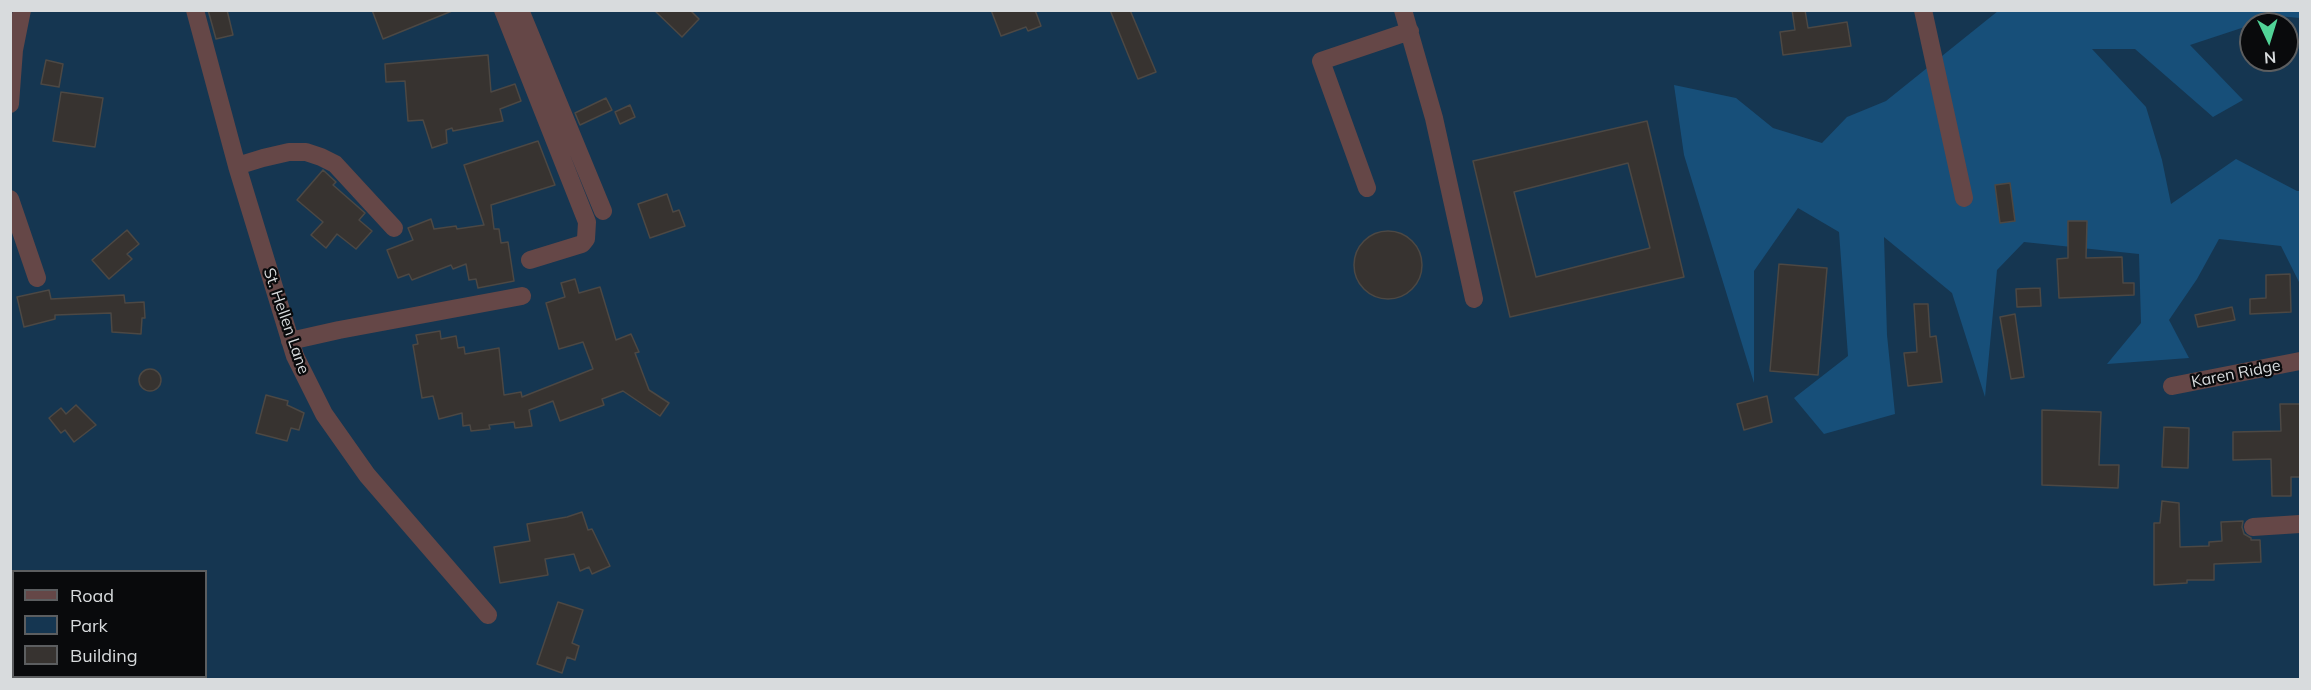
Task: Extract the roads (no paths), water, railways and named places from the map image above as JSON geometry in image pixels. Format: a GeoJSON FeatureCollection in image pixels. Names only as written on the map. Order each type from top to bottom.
{"type":"FeatureCollection","features":[{"type":"Feature","properties":{"kind":"street"},"geometry":{"type":"LineString","coordinates":[[10,104],[14,50],[22,10]]}},
{"type":"Feature","properties":{"kind":"street","name":"St. Hellen Lane"},"geometry":{"type":"LineString","coordinates":[[195,10],[237,166],[295,356],[324,414],[367,475],[488,615]]}},
{"type":"Feature","properties":{"kind":"street"},"geometry":{"type":"LineString","coordinates":[[503,10],[587,222],[586,239],[582,244],[530,260]]}},
{"type":"Feature","properties":{"kind":"street"},"geometry":{"type":"LineString","coordinates":[[520,10],[603,211]]}},
{"type":"Feature","properties":{"kind":"street"},"geometry":{"type":"LineString","coordinates":[[1403,10],[1434,118],[1474,299]]}},
{"type":"Feature","properties":{"kind":"street"},"geometry":{"type":"LineString","coordinates":[[1923,10],[1964,198]]}},
{"type":"Feature","properties":{"kind":"street"},"geometry":{"type":"LineString","coordinates":[[1367,188],[1321,61],[1410,31]]}},
{"type":"Feature","properties":{"kind":"street"},"geometry":{"type":"LineString","coordinates":[[237,166],[290,152],[306,152],[321,157],[335,164],[394,228]]}},
{"type":"Feature","properties":{"kind":"street"},"geometry":{"type":"LineString","coordinates":[[10,199],[37,278]]}},
{"type":"Feature","properties":{"kind":"street"},"geometry":{"type":"LineString","coordinates":[[290,341],[522,296]]}},
{"type":"Feature","properties":{"kind":"street","name":"Karen Ridge"},"geometry":{"type":"LineString","coordinates":[[2172,386],[2301,361]]}},
{"type":"Feature","properties":{"kind":"street"},"geometry":{"type":"LineString","coordinates":[[2253,527],[2301,524]]}}]}
